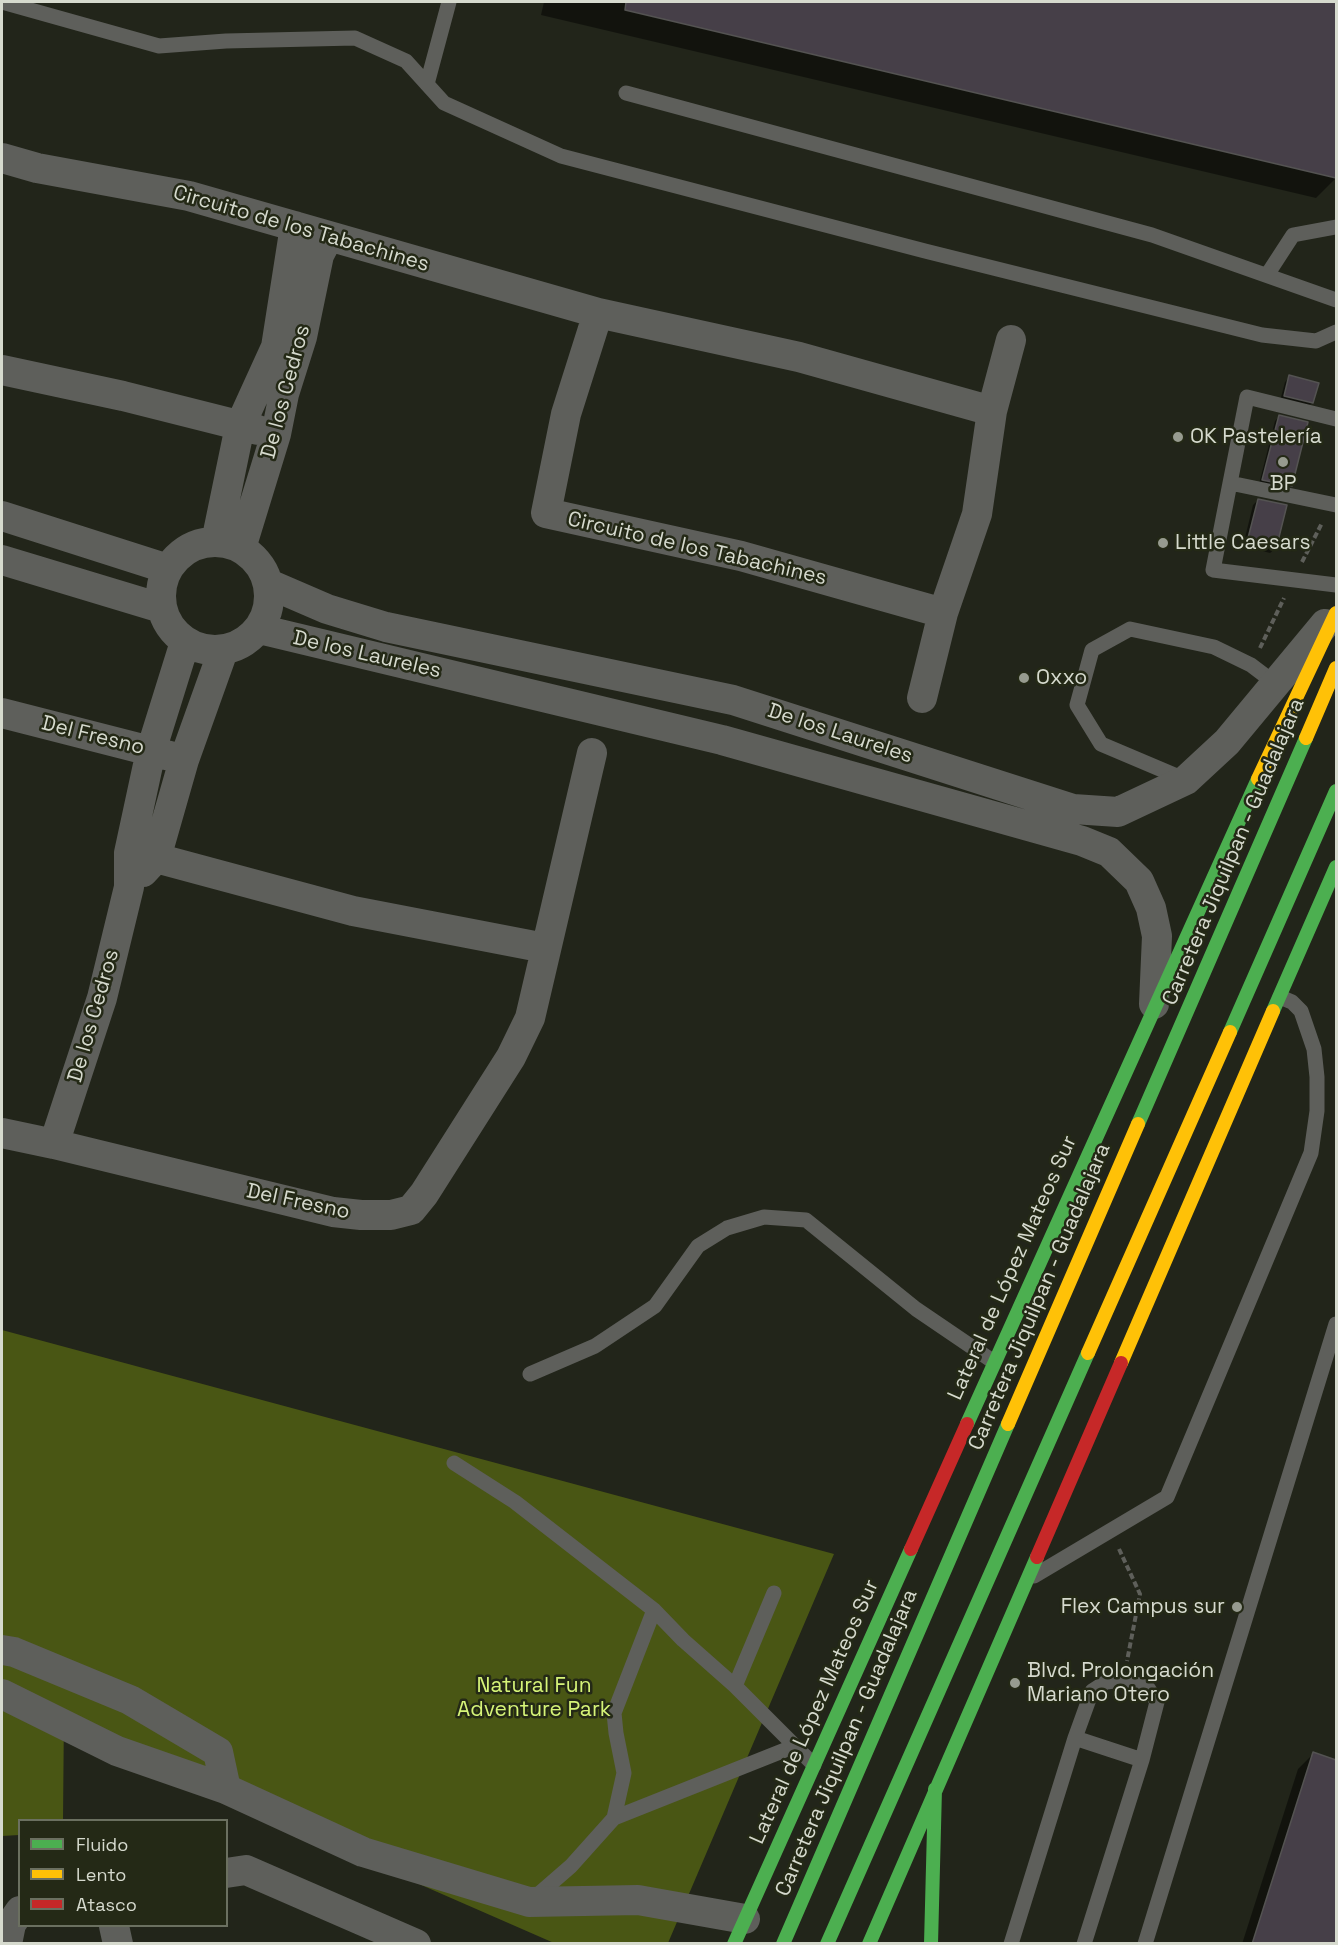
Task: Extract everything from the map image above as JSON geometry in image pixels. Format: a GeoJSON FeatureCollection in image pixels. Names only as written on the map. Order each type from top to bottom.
{"type":"FeatureCollection","features":[{"type":"Feature","properties":{"kind":"main road","name":"Carretera Jiquilpan - Guadalajara"},"geometry":{"type":"LineString","coordinates":[[783,1944],[1336,668]]}},
{"type":"Feature","properties":{"kind":"main road","name":"Lateral de López Mateos Sur"},"geometry":{"type":"LineString","coordinates":[[740,1931],[1154,1006],[1286,691]]}},
{"type":"Feature","properties":{"kind":"main road"},"geometry":{"type":"LineString","coordinates":[[827,1944],[1336,791]]}},
{"type":"Feature","properties":{"kind":"main road"},"geometry":{"type":"LineString","coordinates":[[869,1944],[1336,867]]}},
{"type":"Feature","properties":{"kind":"main road"},"geometry":{"type":"LineString","coordinates":[[931,1944],[935,1790]]}},
{"type":"Feature","properties":{"kind":"street","name":"Circuito de los Tabachines"},"geometry":{"type":"LineString","coordinates":[[2,158],[37,168],[189,196],[598,313],[799,357],[992,411]]}},
{"type":"Feature","properties":{"kind":"street","name":"De los Cedros"},"geometry":{"type":"LineString","coordinates":[[228,545],[240,426],[276,347],[295,226]]}},
{"type":"Feature","properties":{"kind":"street","name":"De los Cedros"},"geometry":{"type":"LineString","coordinates":[[228,545],[276,434],[284,394],[302,337],[319,255],[329,236]]}},
{"type":"Feature","properties":{"kind":"street","name":"Circuito de los Tabachines"},"geometry":{"type":"LineString","coordinates":[[598,313],[566,414],[546,513],[741,556],[944,613]]}},
{"type":"Feature","properties":{"kind":"street"},"geometry":{"type":"LineString","coordinates":[[922,698],[944,613],[977,514],[992,411],[1011,340]]}},
{"type":"Feature","properties":{"kind":"street"},"geometry":{"type":"LineString","coordinates":[[2,369],[276,434]]}},
{"type":"Feature","properties":{"kind":"street"},"geometry":{"type":"LineString","coordinates":[[2,516],[168,569]]}},
{"type":"Feature","properties":{"kind":"street"},"geometry":{"type":"LineString","coordinates":[[228,545],[258,562],[269,584],[270,606],[259,629],[243,644],[223,651],[201,649],[184,642],[169,627],[161,608],[162,581],[177,558],[195,546],[228,545]]}},
{"type":"Feature","properties":{"kind":"street"},"geometry":{"type":"LineString","coordinates":[[2,560],[161,608]]}},
{"type":"Feature","properties":{"kind":"street","name":"De los Laureles"},"geometry":{"type":"LineString","coordinates":[[269,584],[327,609],[386,627],[733,700],[1073,809],[1118,812],[1186,780],[1286,691],[1336,611]]}},
{"type":"Feature","properties":{"kind":"street","name":"De los Laureles"},"geometry":{"type":"LineString","coordinates":[[259,629],[722,740],[1082,841],[1109,852],[1139,881],[1151,908],[1157,936],[1154,1006]]}},
{"type":"Feature","properties":{"kind":"street","name":"De los Cedros"},"geometry":{"type":"LineString","coordinates":[[142,855],[151,752],[184,642]]}},
{"type":"Feature","properties":{"kind":"street","name":"De los Cedros"},"geometry":{"type":"LineString","coordinates":[[54,1144],[102,998],[129,888],[184,760],[223,651]]}},
{"type":"Feature","properties":{"kind":"street"},"geometry":{"type":"LineString","coordinates":[[722,740],[733,700]]}},
{"type":"Feature","properties":{"kind":"street","name":"Del Fresno"},"geometry":{"type":"LineString","coordinates":[[2,713],[184,760]]}},
{"type":"Feature","properties":{"kind":"street","name":"Del Fresno"},"geometry":{"type":"LineString","coordinates":[[2,1133],[333,1212],[381,1215],[411,1210],[424,1194],[511,1057],[530,1018],[592,753]]}},
{"type":"Feature","properties":{"kind":"street"},"geometry":{"type":"LineString","coordinates":[[921,795],[930,763]]}},
{"type":"Feature","properties":{"kind":"street"},"geometry":{"type":"LineString","coordinates":[[1082,841],[1088,810]]}},
{"type":"Feature","properties":{"kind":"street"},"geometry":{"type":"LineString","coordinates":[[142,855],[353,911],[545,948]]}},
{"type":"Feature","properties":{"kind":"street"},"geometry":{"type":"LineString","coordinates":[[2,1650],[14,1652],[130,1700],[218,1752],[226,1790]]}},
{"type":"Feature","properties":{"kind":"street"},"geometry":{"type":"LineString","coordinates":[[2,1694],[117,1751],[226,1790],[363,1852],[529,1902],[638,1900],[740,1931]]}},
{"type":"Feature","properties":{"kind":"street"},"geometry":{"type":"LineString","coordinates":[[228,1873],[246,1870],[416,1944]]}},
{"type":"Feature","properties":{"kind":"street"},"geometry":{"type":"LineString","coordinates":[[7,1944],[11,1924],[18,1914]]}},
{"type":"Feature","properties":{"kind":"street"},"geometry":{"type":"LineString","coordinates":[[114,1927],[118,1944]]}},
{"type":"Feature","properties":{"kind":"lane"},"geometry":{"type":"LineString","coordinates":[[2,2],[159,46],[226,41],[355,38],[406,61],[444,103],[561,156],[913,248],[1262,335],[1316,341],[1336,332]]}},
{"type":"Feature","properties":{"kind":"lane"},"geometry":{"type":"LineString","coordinates":[[427,84],[448,2]]}},
{"type":"Feature","properties":{"kind":"lane"},"geometry":{"type":"LineString","coordinates":[[626,93],[1152,235],[1336,300]]}},
{"type":"Feature","properties":{"kind":"lane"},"geometry":{"type":"LineString","coordinates":[[1267,275],[1293,235],[1336,227]]}},
{"type":"Feature","properties":{"kind":"lane"},"geometry":{"type":"LineString","coordinates":[[1336,419],[1247,397],[1213,570],[1336,585]]}},
{"type":"Feature","properties":{"kind":"lane"},"geometry":{"type":"LineString","coordinates":[[1230,483],[1336,505]]}},
{"type":"Feature","properties":{"kind":"lane"},"geometry":{"type":"LineString","coordinates":[[1186,780],[1101,744],[1077,705],[1092,650],[1130,629],[1214,647],[1251,665],[1286,691]]}},
{"type":"Feature","properties":{"kind":"lane"},"geometry":{"type":"LineString","coordinates":[[1026,1581],[1167,1497],[1311,1153],[1317,1100],[1314,1050],[1301,1011],[1292,1002],[1280,997]]}},
{"type":"Feature","properties":{"kind":"lane"},"geometry":{"type":"LineString","coordinates":[[530,1374],[596,1346],[655,1306],[698,1246],[727,1228],[764,1217],[806,1220],[916,1309],[994,1362]]}},
{"type":"Feature","properties":{"kind":"lane"},"geometry":{"type":"LineString","coordinates":[[1144,1944],[1336,1324]]}},
{"type":"Feature","properties":{"kind":"lane"},"geometry":{"type":"LineString","coordinates":[[454,1462],[515,1503],[654,1610],[814,1765]]}},
{"type":"Feature","properties":{"kind":"lane"},"geometry":{"type":"LineString","coordinates":[[735,1686],[774,1593]]}},
{"type":"Feature","properties":{"kind":"lane"},"geometry":{"type":"LineString","coordinates":[[615,1818],[624,1773],[614,1713],[654,1610]]}},
{"type":"Feature","properties":{"kind":"lane"},"geometry":{"type":"LineString","coordinates":[[1011,1944],[1075,1738],[1092,1691],[1106,1682],[1123,1680],[1148,1688],[1157,1702],[1142,1760],[1084,1944]]}},
{"type":"Feature","properties":{"kind":"lane"},"geometry":{"type":"LineString","coordinates":[[1075,1738],[1142,1760]]}},
{"type":"Feature","properties":{"kind":"lane"},"geometry":{"type":"LineString","coordinates":[[529,1902],[571,1866],[615,1818],[795,1746]]}},
{"type":"Feature","properties":{"kind":"path"},"geometry":{"type":"LineString","coordinates":[[1110,1531],[1140,1594],[1123,1680]]}},
{"type":"Feature","properties":{"kind":"green space","name":"Natural Fun Adventure Park"},"geometry":{"type":"Polygon","coordinates":[[[2,1330],[834,1554],[668,1943],[554,1943],[252,1811],[64,1710],[63,1819],[18,1819],[18,1835],[2,1836],[2,1330]]]}},
{"type":"Feature","properties":{"kind":"building"},"geometry":{"type":"Polygon","coordinates":[[[626,2],[1336,2],[1336,178],[625,10],[626,2]]]}},
{"type":"Feature","properties":{"kind":"building"},"geometry":{"type":"Polygon","coordinates":[[[1289,375],[1319,383],[1313,403],[1284,396],[1289,375]]]}},
{"type":"Feature","properties":{"kind":"building"},"geometry":{"type":"Polygon","coordinates":[[[1279,415],[1308,422],[1292,486],[1262,480],[1279,415]]]}},
{"type":"Feature","properties":{"kind":"building"},"geometry":{"type":"Polygon","coordinates":[[[1258,499],[1287,505],[1276,549],[1247,542],[1258,499]]]}},
{"type":"Feature","properties":{"kind":"building"},"geometry":{"type":"Polygon","coordinates":[[[1313,1752],[1336,1760],[1336,1944],[1252,1944],[1313,1752]]]}},
{"type":"Feature","properties":{"kind":"traffic: fast"},"geometry":{"type":"LineString","coordinates":[[1138,1124],[1306,738]]}},
{"type":"Feature","properties":{"kind":"traffic: fast"},"geometry":{"type":"LineString","coordinates":[[967,1424],[1258,779]]}},
{"type":"Feature","properties":{"kind":"traffic: fast"},"geometry":{"type":"LineString","coordinates":[[1230,1032],[1336,791]]}},
{"type":"Feature","properties":{"kind":"traffic: fast"},"geometry":{"type":"LineString","coordinates":[[1273,1011],[1336,867]]}},
{"type":"Feature","properties":{"kind":"traffic: fast"},"geometry":{"type":"LineString","coordinates":[[827,1944],[1088,1353]]}},
{"type":"Feature","properties":{"kind":"traffic: fast"},"geometry":{"type":"LineString","coordinates":[[783,1944],[1008,1424]]}},
{"type":"Feature","properties":{"kind":"traffic: fast"},"geometry":{"type":"LineString","coordinates":[[734,1944],[911,1549]]}},
{"type":"Feature","properties":{"kind":"traffic: fast"},"geometry":{"type":"LineString","coordinates":[[869,1944],[1037,1557]]}},
{"type":"Feature","properties":{"kind":"traffic: fast"},"geometry":{"type":"LineString","coordinates":[[931,1944],[935,1789]]}},
{"type":"Feature","properties":{"kind":"traffic: slow"},"geometry":{"type":"LineString","coordinates":[[1258,779],[1336,613]]}},
{"type":"Feature","properties":{"kind":"traffic: slow"},"geometry":{"type":"LineString","coordinates":[[1306,738],[1336,668]]}},
{"type":"Feature","properties":{"kind":"traffic: slow"},"geometry":{"type":"LineString","coordinates":[[1121,1363],[1273,1011]]}},
{"type":"Feature","properties":{"kind":"traffic: slow"},"geometry":{"type":"LineString","coordinates":[[1088,1353],[1230,1032]]}},
{"type":"Feature","properties":{"kind":"traffic: slow"},"geometry":{"type":"LineString","coordinates":[[1008,1424],[1138,1124]]}},
{"type":"Feature","properties":{"kind":"traffic: jam"},"geometry":{"type":"LineString","coordinates":[[1037,1557],[1121,1363]]}},
{"type":"Feature","properties":{"kind":"traffic: jam"},"geometry":{"type":"LineString","coordinates":[[911,1549],[967,1424]]}},
{"type":"Feature","properties":{"kind":"place","name":"OK Pastelería"},"geometry":{"type":"Point","coordinates":[1178,437]}},
{"type":"Feature","properties":{"kind":"place","name":"BP"},"geometry":{"type":"Point","coordinates":[1283,462]}},
{"type":"Feature","properties":{"kind":"place","name":"Little Caesars"},"geometry":{"type":"Point","coordinates":[1163,543]}},
{"type":"Feature","properties":{"kind":"place","name":"Oxxo"},"geometry":{"type":"Point","coordinates":[1024,678]}},
{"type":"Feature","properties":{"kind":"place","name":"Flex Campus sur"},"geometry":{"type":"Point","coordinates":[1237,1607]}},
{"type":"Feature","properties":{"kind":"place","name":"Blvd. Prolongación Mariano Otero"},"geometry":{"type":"Point","coordinates":[1015,1683]}}]}
